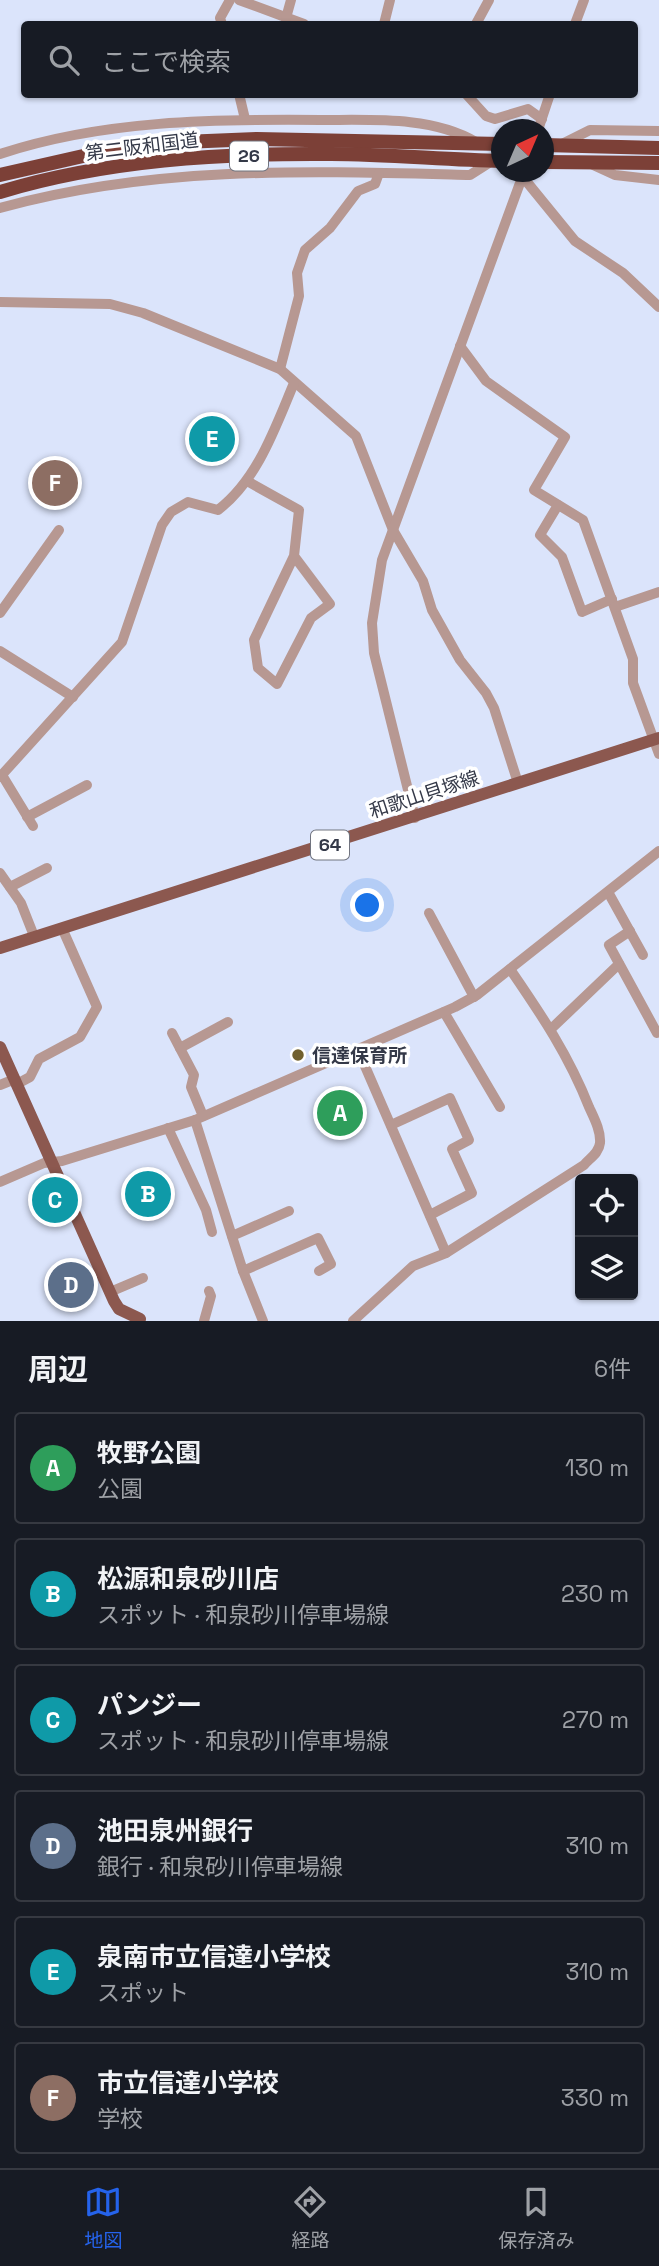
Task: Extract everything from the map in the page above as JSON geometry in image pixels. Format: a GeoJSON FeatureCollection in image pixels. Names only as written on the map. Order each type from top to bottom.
{"type":"FeatureCollection","features":[{"type":"Feature","properties":{"kind":"highway","name":"第二阪和国道"},"geometry":{"type":"LineString","coordinates":[[0,176],[92,154],[183,142],[257,139],[491,144]]}},
{"type":"Feature","properties":{"kind":"highway"},"geometry":{"type":"LineString","coordinates":[[554,145],[659,148]]}},
{"type":"Feature","properties":{"kind":"highway","name":"第二阪和国道"},"geometry":{"type":"LineString","coordinates":[[0,192],[46,178],[210,157],[332,154],[491,161]]}},
{"type":"Feature","properties":{"kind":"highway"},"geometry":{"type":"LineString","coordinates":[[554,162],[659,163]]}},
{"type":"Feature","properties":{"kind":"main road","name":"和歌山貝塚線"},"geometry":{"type":"LineString","coordinates":[[0,948],[415,818],[656,739]]}},
{"type":"Feature","properties":{"kind":"main road"},"geometry":{"type":"LineString","coordinates":[[0,1047],[110,1292],[119,1309],[143,1320]]}},
{"type":"Feature","properties":{"kind":"street"},"geometry":{"type":"LineString","coordinates":[[221,21],[230,0]]}},
{"type":"Feature","properties":{"kind":"street"},"geometry":{"type":"LineString","coordinates":[[239,0],[295,21]]}},
{"type":"Feature","properties":{"kind":"street"},"geometry":{"type":"LineString","coordinates":[[286,18],[291,0]]}},
{"type":"Feature","properties":{"kind":"street"},"geometry":{"type":"LineString","coordinates":[[385,21],[390,0]]}},
{"type":"Feature","properties":{"kind":"street"},"geometry":{"type":"LineString","coordinates":[[478,21],[488,0]]}},
{"type":"Feature","properties":{"kind":"street"},"geometry":{"type":"LineString","coordinates":[[576,21],[584,0]]}},
{"type":"Feature","properties":{"kind":"street"},"geometry":{"type":"LineString","coordinates":[[240,98],[245,119]]}},
{"type":"Feature","properties":{"kind":"street"},"geometry":{"type":"LineString","coordinates":[[470,98],[486,116],[495,119],[528,109],[536,119]]}},
{"type":"Feature","properties":{"kind":"street"},"geometry":{"type":"LineString","coordinates":[[542,119],[549,98]]}},
{"type":"Feature","properties":{"kind":"street"},"geometry":{"type":"LineString","coordinates":[[0,154],[88,133],[161,123],[245,119],[441,126],[478,143]]}},
{"type":"Feature","properties":{"kind":"street"},"geometry":{"type":"LineString","coordinates":[[560,145],[590,130],[659,131]]}},
{"type":"Feature","properties":{"kind":"street"},"geometry":{"type":"LineString","coordinates":[[589,163],[615,176],[659,180]]}},
{"type":"Feature","properties":{"kind":"street"},"geometry":{"type":"LineString","coordinates":[[0,208],[128,181],[191,174],[274,171],[470,175],[491,164]]}},
{"type":"Feature","properties":{"kind":"street"},"geometry":{"type":"LineString","coordinates":[[280,369],[299,296],[298,273],[305,250],[330,229],[358,191],[375,184],[379,173]]}},
{"type":"Feature","properties":{"kind":"street"},"geometry":{"type":"LineString","coordinates":[[415,818],[374,653],[372,623],[375,589],[393,530],[520,182]]}},
{"type":"Feature","properties":{"kind":"street"},"geometry":{"type":"LineString","coordinates":[[529,182],[575,241],[623,273],[659,307]]}},
{"type":"Feature","properties":{"kind":"street"},"geometry":{"type":"LineString","coordinates":[[0,302],[110,304],[143,313],[280,369],[356,436],[393,530],[417,570],[432,610],[460,660],[486,693],[494,708],[518,783]]}},
{"type":"Feature","properties":{"kind":"street"},"geometry":{"type":"LineString","coordinates":[[460,346],[486,380],[565,437],[534,490],[583,520],[633,659],[633,683],[656,739],[659,754]]}},
{"type":"Feature","properties":{"kind":"street"},"geometry":{"type":"LineString","coordinates":[[87,785],[30,822],[1,776],[122,642],[162,525],[171,512],[188,502],[218,510],[247,481],[265,449],[294,383]]}},
{"type":"Feature","properties":{"kind":"street"},"geometry":{"type":"LineString","coordinates":[[247,481],[299,510],[294,556],[254,640],[258,668],[277,684],[311,618],[330,604],[294,556]]}},
{"type":"Feature","properties":{"kind":"street"},"geometry":{"type":"LineString","coordinates":[[558,505],[540,535],[562,557],[582,612],[659,592]]}},
{"type":"Feature","properties":{"kind":"street"},"geometry":{"type":"LineString","coordinates":[[0,612],[59,530]]}},
{"type":"Feature","properties":{"kind":"street"},"geometry":{"type":"LineString","coordinates":[[0,651],[73,697]]}},
{"type":"Feature","properties":{"kind":"street"},"geometry":{"type":"LineString","coordinates":[[0,1182],[51,1162],[199,1118],[474,997],[659,851]]}},
{"type":"Feature","properties":{"kind":"street"},"geometry":{"type":"LineString","coordinates":[[10,887],[47,868]]}},
{"type":"Feature","properties":{"kind":"street"},"geometry":{"type":"LineString","coordinates":[[0,873],[21,903],[34,936]]}},
{"type":"Feature","properties":{"kind":"street"},"geometry":{"type":"LineString","coordinates":[[608,892],[643,955]]}},
{"type":"Feature","properties":{"kind":"street"},"geometry":{"type":"LineString","coordinates":[[429,913],[474,997]]}},
{"type":"Feature","properties":{"kind":"street"},"geometry":{"type":"LineString","coordinates":[[0,1085],[30,1077],[39,1059],[80,1037],[97,1007],[62,928]]}},
{"type":"Feature","properties":{"kind":"street"},"geometry":{"type":"LineString","coordinates":[[630,931],[609,945],[657,1033]]}},
{"type":"Feature","properties":{"kind":"street"},"geometry":{"type":"LineString","coordinates":[[551,1029],[619,964]]}},
{"type":"Feature","properties":{"kind":"street"},"geometry":{"type":"LineString","coordinates":[[353,1321],[413,1266],[446,1253],[584,1165],[596,1153],[600,1144],[598,1129],[573,1068],[551,1029],[510,969]]}},
{"type":"Feature","properties":{"kind":"street"},"geometry":{"type":"LineString","coordinates":[[444,1012],[500,1107]]}},
{"type":"Feature","properties":{"kind":"street"},"geometry":{"type":"LineString","coordinates":[[180,1048],[228,1022]]}},
{"type":"Feature","properties":{"kind":"street"},"geometry":{"type":"LineString","coordinates":[[172,1033],[194,1075],[191,1087],[232,1236],[263,1321]]}},
{"type":"Feature","properties":{"kind":"street"},"geometry":{"type":"LineString","coordinates":[[358,1050],[446,1253]]}},
{"type":"Feature","properties":{"kind":"street"},"geometry":{"type":"LineString","coordinates":[[391,1125],[450,1098],[469,1140],[452,1149],[472,1193],[430,1215]]}},
{"type":"Feature","properties":{"kind":"street"},"geometry":{"type":"LineString","coordinates":[[168,1128],[206,1210],[212,1232]]}},
{"type":"Feature","properties":{"kind":"street"},"geometry":{"type":"LineString","coordinates":[[232,1236],[289,1211]]}},
{"type":"Feature","properties":{"kind":"street"},"geometry":{"type":"LineString","coordinates":[[243,1271],[318,1237],[331,1264],[319,1271]]}},
{"type":"Feature","properties":{"kind":"street"},"geometry":{"type":"LineString","coordinates":[[110,1292],[143,1278]]}},
{"type":"Feature","properties":{"kind":"street"},"geometry":{"type":"LineString","coordinates":[[204,1321],[211,1296],[209,1292]]}},
{"type":"Feature","properties":{"kind":"place","name":"泉南市立信達小学校"},"geometry":{"type":"Point","coordinates":[212,439]}},
{"type":"Feature","properties":{"kind":"place","name":"市立信達小学校"},"geometry":{"type":"Point","coordinates":[55,483]}},
{"type":"Feature","properties":{"kind":"place","name":"信達保育所"},"geometry":{"type":"Point","coordinates":[298,1055]}},
{"type":"Feature","properties":{"kind":"place","name":"牧野公園"},"geometry":{"type":"Point","coordinates":[340,1113]}},
{"type":"Feature","properties":{"kind":"place","name":"松源和泉砂川店"},"geometry":{"type":"Point","coordinates":[148,1194]}},
{"type":"Feature","properties":{"kind":"place","name":"パンジー"},"geometry":{"type":"Point","coordinates":[55,1200]}},
{"type":"Feature","properties":{"kind":"place","name":"池田泉州銀行"},"geometry":{"type":"Point","coordinates":[71,1285]}}]}
